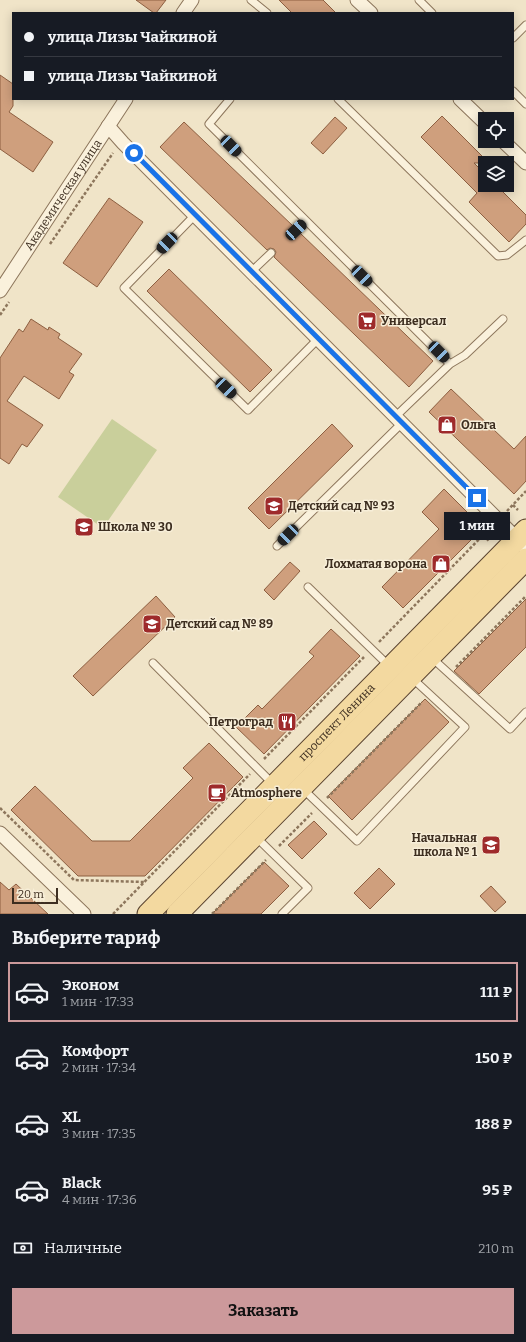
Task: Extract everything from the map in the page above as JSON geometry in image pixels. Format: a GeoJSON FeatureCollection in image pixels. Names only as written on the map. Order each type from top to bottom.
{"type":"FeatureCollection","features":[{"type":"Feature","properties":{"kind":"main road","name":"проспект Ленина"},"geometry":{"type":"LineString","coordinates":[[151,912],[390,668],[523,539]]}},
{"type":"Feature","properties":{"kind":"main road","name":"проспект Ленина"},"geometry":{"type":"LineString","coordinates":[[177,914],[526,559]]}},
{"type":"Feature","properties":{"kind":"street"},"geometry":{"type":"LineString","coordinates":[[184,12],[192,0]]}},
{"type":"Feature","properties":{"kind":"street"},"geometry":{"type":"LineString","coordinates":[[357,0],[370,12]]}},
{"type":"Feature","properties":{"kind":"street","name":"Академическая улица"},"geometry":{"type":"LineString","coordinates":[[0,291],[125,100]]}},
{"type":"Feature","properties":{"kind":"street"},"geometry":{"type":"LineString","coordinates":[[461,100],[478,117]]}},
{"type":"Feature","properties":{"kind":"street"},"geometry":{"type":"LineString","coordinates":[[108,126],[123,143],[398,420],[523,539]]}},
{"type":"Feature","properties":{"kind":"street"},"geometry":{"type":"LineString","coordinates":[[510,148],[526,163]]}},
{"type":"Feature","properties":{"kind":"street"},"geometry":{"type":"LineString","coordinates":[[0,833],[84,914]]}},
{"type":"Feature","properties":{"kind":"lane"},"geometry":{"type":"LineString","coordinates":[[251,0],[266,12]]}},
{"type":"Feature","properties":{"kind":"lane"},"geometry":{"type":"LineString","coordinates":[[419,0],[431,12]]}},
{"type":"Feature","properties":{"kind":"lane"},"geometry":{"type":"LineString","coordinates":[[514,37],[526,25]]}},
{"type":"Feature","properties":{"kind":"lane"},"geometry":{"type":"LineString","coordinates":[[514,92],[526,104]]}},
{"type":"Feature","properties":{"kind":"lane"},"geometry":{"type":"LineString","coordinates":[[229,100],[209,124],[450,364]]}},
{"type":"Feature","properties":{"kind":"lane"},"geometry":{"type":"LineString","coordinates":[[339,100],[498,256],[507,255],[526,240]]}},
{"type":"Feature","properties":{"kind":"lane"},"geometry":{"type":"LineString","coordinates":[[195,215],[124,288],[248,410],[318,339]]}},
{"type":"Feature","properties":{"kind":"lane"},"geometry":{"type":"LineString","coordinates":[[296,230],[306,220]]}},
{"type":"Feature","properties":{"kind":"lane"},"geometry":{"type":"LineString","coordinates":[[251,272],[270,253]]}},
{"type":"Feature","properties":{"kind":"lane"},"geometry":{"type":"LineString","coordinates":[[277,546],[450,364],[465,355],[503,319]]}},
{"type":"Feature","properties":{"kind":"lane"},"geometry":{"type":"LineString","coordinates":[[308,587],[390,668]]}},
{"type":"Feature","properties":{"kind":"lane"},"geometry":{"type":"LineString","coordinates":[[430,656],[510,729],[526,712]]}},
{"type":"Feature","properties":{"kind":"lane"},"geometry":{"type":"LineString","coordinates":[[152,663],[274,786]]}},
{"type":"Feature","properties":{"kind":"lane"},"geometry":{"type":"LineString","coordinates":[[301,788],[357,841],[465,727],[411,676]]}},
{"type":"Feature","properties":{"kind":"lane"},"geometry":{"type":"LineString","coordinates":[[254,835],[308,888],[282,914]]}},
{"type":"Feature","properties":{"kind":"path"},"geometry":{"type":"LineString","coordinates":[[45,250],[113,153]]}},
{"type":"Feature","properties":{"kind":"path"},"geometry":{"type":"LineString","coordinates":[[0,315],[9,302]]}},
{"type":"Feature","properties":{"kind":"path"},"geometry":{"type":"LineString","coordinates":[[507,511],[526,491]]}},
{"type":"Feature","properties":{"kind":"path"},"geometry":{"type":"LineString","coordinates":[[513,505],[518,510]]}},
{"type":"Feature","properties":{"kind":"path"},"geometry":{"type":"LineString","coordinates":[[113,914],[493,525]]}},
{"type":"Feature","properties":{"kind":"path"},"geometry":{"type":"LineString","coordinates":[[483,535],[489,541]]}},
{"type":"Feature","properties":{"kind":"path"},"geometry":{"type":"LineString","coordinates":[[449,674],[526,596]]}},
{"type":"Feature","properties":{"kind":"path"},"geometry":{"type":"LineString","coordinates":[[212,914],[430,694]]}},
{"type":"Feature","properties":{"kind":"path"},"geometry":{"type":"LineString","coordinates":[[0,808],[74,880],[145,882]]}},
{"type":"Feature","properties":{"kind":"green space"},"geometry":{"type":"Polygon","coordinates":[[[112,419],[157,450],[103,528],[58,497],[112,419]]]}},
{"type":"Feature","properties":{"kind":"building"},"geometry":{"type":"Polygon","coordinates":[[[136,0],[166,0],[157,12],[153,12],[136,0]]]}},
{"type":"Feature","properties":{"kind":"building"},"geometry":{"type":"Polygon","coordinates":[[[279,0],[323,0],[335,12],[291,12],[279,0]]]}},
{"type":"Feature","properties":{"kind":"building"},"geometry":{"type":"Polygon","coordinates":[[[0,75],[12,83],[13,106],[9,112],[53,142],[33,172],[0,149],[0,75]]]}},
{"type":"Feature","properties":{"kind":"building"},"geometry":{"type":"Polygon","coordinates":[[[442,116],[482,156],[478,156],[478,163],[474,163],[478,167],[478,192],[503,192],[526,215],[526,224],[509,242],[469,202],[477,193],[421,137],[442,116]]]}},
{"type":"Feature","properties":{"kind":"building"},"geometry":{"type":"Polygon","coordinates":[[[335,117],[347,128],[323,154],[311,143],[335,117]]]}},
{"type":"Feature","properties":{"kind":"building"},"geometry":{"type":"Polygon","coordinates":[[[184,122],[293,226],[291,231],[293,234],[297,235],[300,233],[433,361],[409,387],[274,257],[276,252],[274,249],[270,248],[267,250],[160,147],[184,122]]]}},
{"type":"Feature","properties":{"kind":"building"},"geometry":{"type":"Polygon","coordinates":[[[109,198],[143,222],[97,287],[63,263],[109,198]]]}},
{"type":"Feature","properties":{"kind":"building"},"geometry":{"type":"Polygon","coordinates":[[[169,269],[272,370],[250,392],[147,291],[169,269]]]}},
{"type":"Feature","properties":{"kind":"building"},"geometry":{"type":"Polygon","coordinates":[[[31,319],[48,330],[49,327],[60,334],[58,338],[82,354],[69,372],[74,375],[59,399],[24,376],[7,401],[43,425],[27,447],[22,444],[9,464],[0,458],[0,358],[19,329],[23,332],[31,319]]]}},
{"type":"Feature","properties":{"kind":"building"},"geometry":{"type":"Polygon","coordinates":[[[451,389],[514,449],[526,436],[526,481],[514,494],[429,412],[451,389]]]}},
{"type":"Feature","properties":{"kind":"building"},"geometry":{"type":"Polygon","coordinates":[[[332,424],[353,446],[269,529],[248,508],[332,424]]]}},
{"type":"Feature","properties":{"kind":"building"},"geometry":{"type":"Polygon","coordinates":[[[444,489],[483,528],[403,608],[382,587],[439,529],[422,512],[444,489]]]}},
{"type":"Feature","properties":{"kind":"building"},"geometry":{"type":"Polygon","coordinates":[[[290,562],[300,571],[274,600],[264,590],[290,562]]]}},
{"type":"Feature","properties":{"kind":"building"},"geometry":{"type":"Polygon","coordinates":[[[156,596],[175,617],[93,696],[73,676],[156,596]]]}},
{"type":"Feature","properties":{"kind":"building"},"geometry":{"type":"Polygon","coordinates":[[[526,599],[526,647],[479,694],[454,671],[526,599]]]}},
{"type":"Feature","properties":{"kind":"building"},"geometry":{"type":"Polygon","coordinates":[[[331,629],[360,656],[264,754],[236,727],[258,705],[262,709],[314,656],[309,652],[331,629]]]}},
{"type":"Feature","properties":{"kind":"building"},"geometry":{"type":"Polygon","coordinates":[[[425,699],[449,722],[352,820],[328,796],[425,699]]]}},
{"type":"Feature","properties":{"kind":"building"},"geometry":{"type":"Polygon","coordinates":[[[209,743],[243,777],[145,876],[78,876],[11,810],[35,786],[92,841],[130,841],[193,778],[183,768],[209,743]]]}},
{"type":"Feature","properties":{"kind":"building"},"geometry":{"type":"Polygon","coordinates":[[[314,821],[327,834],[302,859],[288,845],[314,821]]]}},
{"type":"Feature","properties":{"kind":"building"},"geometry":{"type":"Polygon","coordinates":[[[264,862],[289,886],[261,914],[212,914],[264,862]]]}},
{"type":"Feature","properties":{"kind":"building"},"geometry":{"type":"Polygon","coordinates":[[[379,868],[395,884],[370,909],[354,893],[379,868]]]}},
{"type":"Feature","properties":{"kind":"building"},"geometry":{"type":"Polygon","coordinates":[[[0,882],[9,890],[16,884],[48,914],[0,914],[0,882]]]}},
{"type":"Feature","properties":{"kind":"building"},"geometry":{"type":"Polygon","coordinates":[[[491,886],[506,902],[495,912],[480,896],[491,886]]]}},
{"type":"Feature","properties":{"kind":"place","name":"Универсал"},"geometry":{"type":"Point","coordinates":[367,321]}},
{"type":"Feature","properties":{"kind":"place","name":"Ольга"},"geometry":{"type":"Point","coordinates":[447,425]}},
{"type":"Feature","properties":{"kind":"place","name":"Детский сад № 93"},"geometry":{"type":"Point","coordinates":[274,506]}},
{"type":"Feature","properties":{"kind":"place","name":"Школа № 30"},"geometry":{"type":"Point","coordinates":[84,527]}},
{"type":"Feature","properties":{"kind":"place","name":"Лохматая ворона"},"geometry":{"type":"Point","coordinates":[441,564]}},
{"type":"Feature","properties":{"kind":"place","name":"Детский сад № 89"},"geometry":{"type":"Point","coordinates":[152,624]}},
{"type":"Feature","properties":{"kind":"place","name":"Петроград"},"geometry":{"type":"Point","coordinates":[287,722]}},
{"type":"Feature","properties":{"kind":"place","name":"Atmosphere"},"geometry":{"type":"Point","coordinates":[217,793]}},
{"type":"Feature","properties":{"kind":"place","name":"Начальная школа № 1"},"geometry":{"type":"Point","coordinates":[491,845]}},
{"type":"Feature","properties":{"kind":"route"},"geometry":{"type":"LineString","coordinates":[[134,153],[477,498]]}}]}
